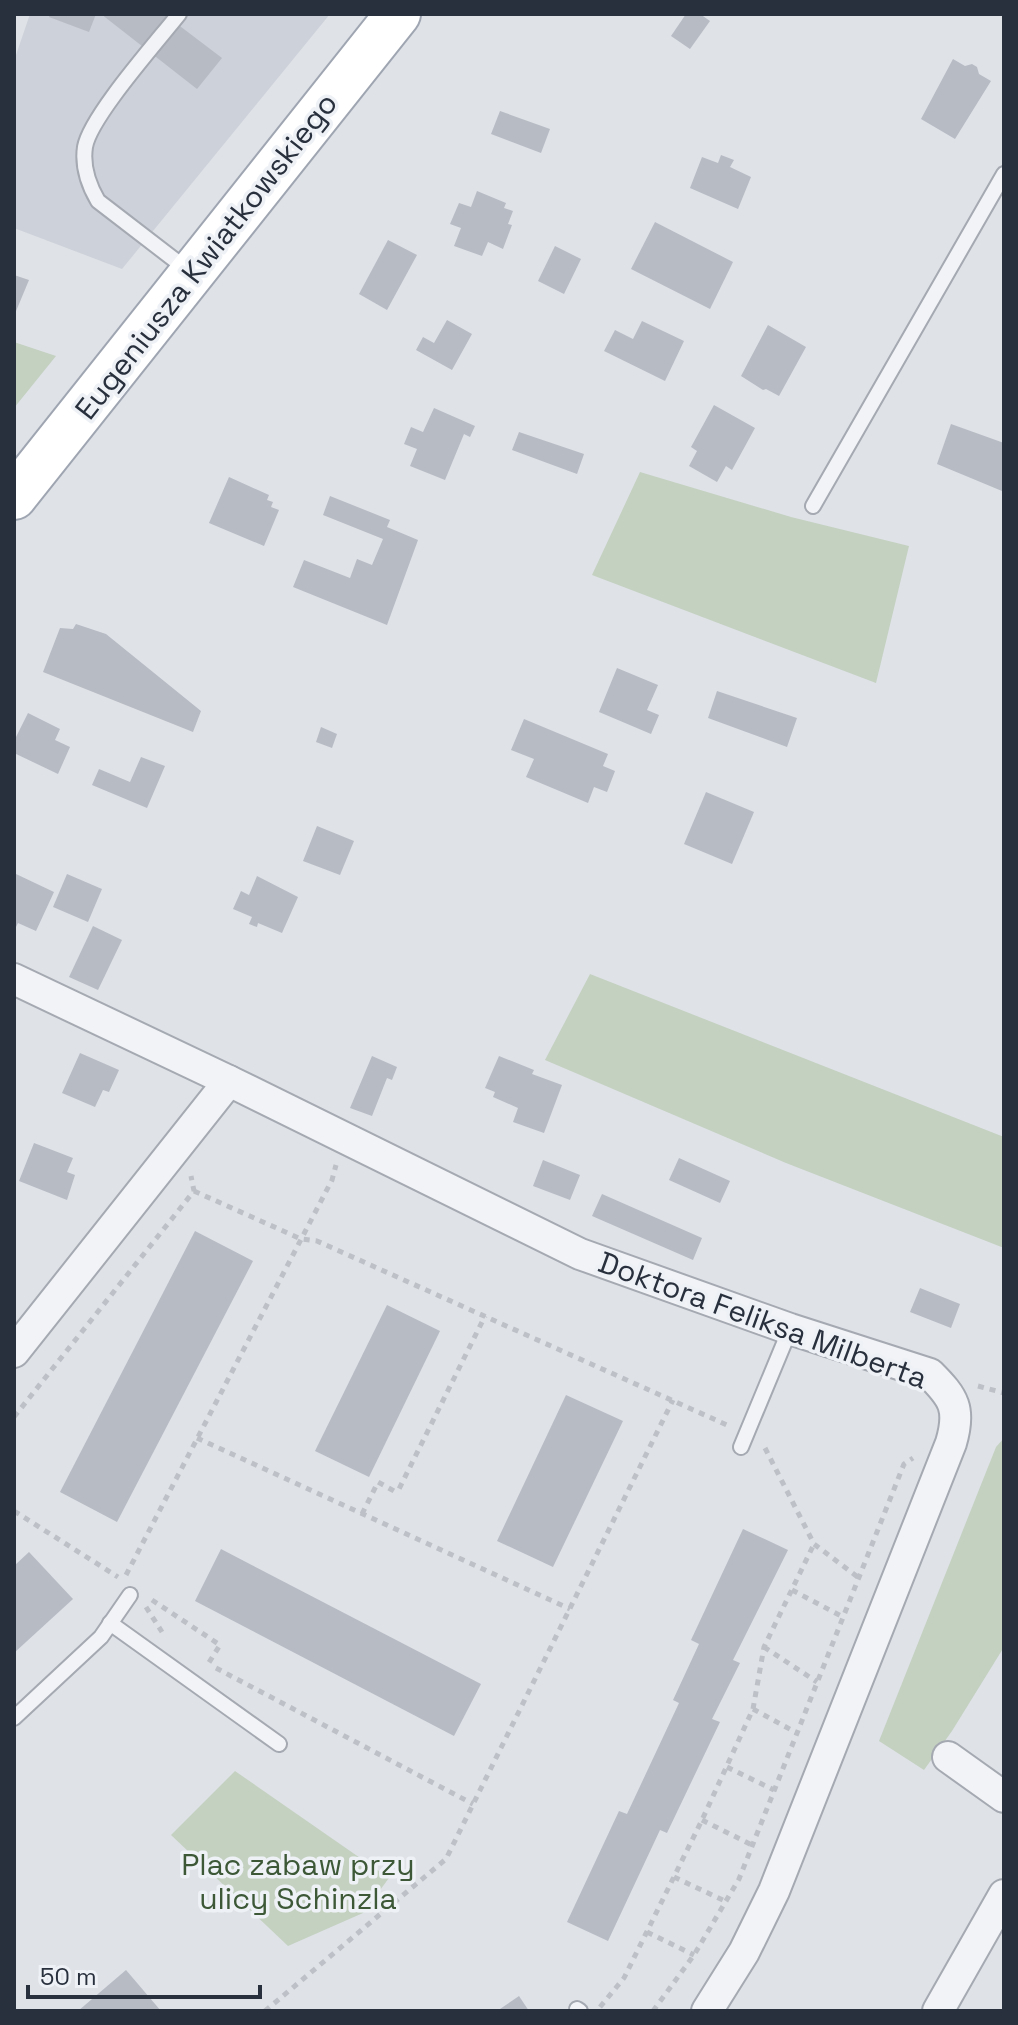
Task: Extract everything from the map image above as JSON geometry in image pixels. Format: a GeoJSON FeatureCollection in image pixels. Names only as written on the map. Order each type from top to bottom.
{"type":"FeatureCollection","features":[{"type":"Feature","properties":{"kind":"main road","name":"Eugeniusza Kwiatkowskiego"},"geometry":{"type":"LineString","coordinates":[[14,497],[398,14]]}},
{"type":"Feature","properties":{"kind":"street","name":"Doktora Feliksa Milberta"},"geometry":{"type":"LineString","coordinates":[[14,979],[580,1254],[790,1329],[930,1374],[946,1390],[955,1406],[957,1423],[774,1891],[744,1952],[707,2011]]}},
{"type":"Feature","properties":{"kind":"street"},"geometry":{"type":"LineString","coordinates":[[14,1352],[229,1081]]}},
{"type":"Feature","properties":{"kind":"street"},"geometry":{"type":"LineString","coordinates":[[948,1757],[1004,1797]]}},
{"type":"Feature","properties":{"kind":"street"},"geometry":{"type":"LineString","coordinates":[[938,2011],[1004,1895]]}},
{"type":"Feature","properties":{"kind":"lane"},"geometry":{"type":"LineString","coordinates":[[179,14],[94,124],[85,145],[85,167],[98,201],[193,273]]}},
{"type":"Feature","properties":{"kind":"lane"},"geometry":{"type":"LineString","coordinates":[[813,506],[1004,174]]}},
{"type":"Feature","properties":{"kind":"lane"},"geometry":{"type":"LineString","coordinates":[[744,1440],[790,1329]]}},
{"type":"Feature","properties":{"kind":"lane"},"geometry":{"type":"LineString","coordinates":[[14,1718],[139,1597]]}},
{"type":"Feature","properties":{"kind":"lane"},"geometry":{"type":"LineString","coordinates":[[110,1623],[279,1744]]}},
{"type":"Feature","properties":{"kind":"path"},"geometry":{"type":"LineString","coordinates":[[14,1511],[123,1581],[332,1180],[336,1168],[334,1156]]}},
{"type":"Feature","properties":{"kind":"path"},"geometry":{"type":"LineString","coordinates":[[14,1417],[194,1191],[301,1239],[317,1241],[673,1400],[744,1440],[762,1442],[814,1544],[859,1578]]}},
{"type":"Feature","properties":{"kind":"path"},"geometry":{"type":"LineString","coordinates":[[362,1514],[378,1482],[394,1491],[399,1489],[485,1316]]}},
{"type":"Feature","properties":{"kind":"path"},"geometry":{"type":"LineString","coordinates":[[265,2011],[446,1859],[673,1400]]}},
{"type":"Feature","properties":{"kind":"path"},"geometry":{"type":"LineString","coordinates":[[197,1438],[570,1609]]}},
{"type":"Feature","properties":{"kind":"path"},"geometry":{"type":"LineString","coordinates":[[653,2011],[694,1955],[727,1902],[904,1464],[924,1451]]}},
{"type":"Feature","properties":{"kind":"path"},"geometry":{"type":"LineString","coordinates":[[597,2011],[624,1978],[727,1767],[753,1709],[764,1647],[814,1544]]}},
{"type":"Feature","properties":{"kind":"path"},"geometry":{"type":"LineString","coordinates":[[792,1590],[843,1617]]}},
{"type":"Feature","properties":{"kind":"path"},"geometry":{"type":"LineString","coordinates":[[139,1597],[170,1644]]}},
{"type":"Feature","properties":{"kind":"path"},"geometry":{"type":"LineString","coordinates":[[139,1597],[220,1645],[208,1664]]}},
{"type":"Feature","properties":{"kind":"path"},"geometry":{"type":"LineString","coordinates":[[764,1647],[817,1682]]}},
{"type":"Feature","properties":{"kind":"path"},"geometry":{"type":"LineString","coordinates":[[196,1658],[473,1804]]}},
{"type":"Feature","properties":{"kind":"path"},"geometry":{"type":"LineString","coordinates":[[753,1709],[797,1733]]}},
{"type":"Feature","properties":{"kind":"path"},"geometry":{"type":"LineString","coordinates":[[727,1767],[774,1790]]}},
{"type":"Feature","properties":{"kind":"path"},"geometry":{"type":"LineString","coordinates":[[702,1820],[752,1845]]}},
{"type":"Feature","properties":{"kind":"path"},"geometry":{"type":"LineString","coordinates":[[674,1877],[727,1902]]}},
{"type":"Feature","properties":{"kind":"path"},"geometry":{"type":"LineString","coordinates":[[647,1932],[694,1955]]}},
{"type":"Feature","properties":{"kind":"shaded area"},"geometry":{"type":"Polygon","coordinates":[[[30,14],[330,14],[122,269],[14,228],[14,61],[30,14]]]}},
{"type":"Feature","properties":{"kind":"green space"},"geometry":{"type":"Polygon","coordinates":[[[14,342],[56,356],[14,408],[14,342]]]}},
{"type":"Feature","properties":{"kind":"green space"},"geometry":{"type":"Polygon","coordinates":[[[640,472],[791,517],[909,546],[876,683],[592,575],[640,472]]]}},
{"type":"Feature","properties":{"kind":"green space"},"geometry":{"type":"Polygon","coordinates":[[[590,974],[1004,1137],[1004,1248],[786,1163],[545,1060],[590,974]]]}},
{"type":"Feature","properties":{"kind":"green space"},"geometry":{"type":"Polygon","coordinates":[[[1004,1438],[1004,1647],[924,1770],[879,1741],[996,1447],[1004,1438]]]}},
{"type":"Feature","properties":{"kind":"green space","name":"Plac zabaw przy ulicy Schinzla"},"geometry":{"type":"Polygon","coordinates":[[[235,1771],[389,1878],[363,1913],[288,1946],[171,1835],[235,1771]]]}},
{"type":"Feature","properties":{"kind":"building"},"geometry":{"type":"Polygon","coordinates":[[[50,14],[96,14],[89,32],[49,17],[50,14]]]}},
{"type":"Feature","properties":{"kind":"building"},"geometry":{"type":"Polygon","coordinates":[[[101,14],[164,14],[222,58],[197,89],[101,14]]]}},
{"type":"Feature","properties":{"kind":"building"},"geometry":{"type":"Polygon","coordinates":[[[686,14],[700,14],[710,21],[690,49],[671,36],[686,14]]]}},
{"type":"Feature","properties":{"kind":"building"},"geometry":{"type":"Polygon","coordinates":[[[953,59],[965,66],[972,64],[979,74],[991,81],[955,139],[921,119],[953,59]]]}},
{"type":"Feature","properties":{"kind":"building"},"geometry":{"type":"Polygon","coordinates":[[[500,111],[550,129],[541,153],[491,134],[500,111]]]}},
{"type":"Feature","properties":{"kind":"building"},"geometry":{"type":"Polygon","coordinates":[[[721,155],[734,160],[730,167],[751,177],[738,209],[690,188],[702,157],[718,163],[721,155]]]}},
{"type":"Feature","properties":{"kind":"building"},"geometry":{"type":"Polygon","coordinates":[[[477,191],[506,203],[504,208],[513,211],[508,224],[512,225],[503,249],[488,242],[482,256],[454,246],[461,228],[450,224],[459,203],[471,207],[477,191]]]}},
{"type":"Feature","properties":{"kind":"building"},"geometry":{"type":"Polygon","coordinates":[[[655,222],[733,262],[710,309],[631,269],[655,222]]]}},
{"type":"Feature","properties":{"kind":"building"},"geometry":{"type":"Polygon","coordinates":[[[388,240],[417,255],[387,310],[359,294],[388,240]]]}},
{"type":"Feature","properties":{"kind":"building"},"geometry":{"type":"Polygon","coordinates":[[[555,246],[581,259],[564,294],[538,281],[555,246]]]}},
{"type":"Feature","properties":{"kind":"building"},"geometry":{"type":"Polygon","coordinates":[[[14,275],[29,280],[14,316],[14,275]]]}},
{"type":"Feature","properties":{"kind":"building"},"geometry":{"type":"Polygon","coordinates":[[[447,320],[472,334],[452,370],[416,350],[423,337],[434,343],[447,320]]]}},
{"type":"Feature","properties":{"kind":"building"},"geometry":{"type":"Polygon","coordinates":[[[642,321],[684,341],[665,381],[604,351],[615,330],[633,339],[642,321]]]}},
{"type":"Feature","properties":{"kind":"building"},"geometry":{"type":"Polygon","coordinates":[[[768,325],[806,347],[779,396],[741,376],[768,325]]]}},
{"type":"Feature","properties":{"kind":"building"},"geometry":{"type":"Polygon","coordinates":[[[714,405],[755,428],[732,470],[726,466],[717,482],[689,466],[697,451],[691,447],[714,405]]]}},
{"type":"Feature","properties":{"kind":"building"},"geometry":{"type":"Polygon","coordinates":[[[434,408],[475,426],[470,437],[464,434],[445,480],[410,466],[417,449],[404,444],[411,427],[423,432],[434,408]]]}},
{"type":"Feature","properties":{"kind":"building"},"geometry":{"type":"Polygon","coordinates":[[[951,424],[1004,443],[1002,491],[937,464],[951,424]]]}},
{"type":"Feature","properties":{"kind":"building"},"geometry":{"type":"Polygon","coordinates":[[[519,432],[584,454],[577,474],[512,450],[519,432]]]}},
{"type":"Feature","properties":{"kind":"building"},"geometry":{"type":"Polygon","coordinates":[[[229,477],[269,495],[267,500],[273,502],[271,507],[279,510],[264,546],[209,523],[229,477]]]}},
{"type":"Feature","properties":{"kind":"building"},"geometry":{"type":"Polygon","coordinates":[[[330,496],[390,520],[387,527],[418,540],[387,625],[293,587],[304,560],[350,578],[357,559],[372,565],[383,539],[323,515],[330,496]]]}},
{"type":"Feature","properties":{"kind":"building"},"geometry":{"type":"Polygon","coordinates":[[[76,624],[106,634],[201,711],[193,732],[43,672],[60,628],[73,629],[76,624]]]}},
{"type":"Feature","properties":{"kind":"building"},"geometry":{"type":"Polygon","coordinates":[[[617,668],[658,685],[647,710],[659,715],[651,734],[599,712],[617,668]]]}},
{"type":"Feature","properties":{"kind":"building"},"geometry":{"type":"Polygon","coordinates":[[[717,691],[797,718],[787,747],[708,718],[717,691]]]}},
{"type":"Feature","properties":{"kind":"building"},"geometry":{"type":"Polygon","coordinates":[[[28,713],[60,729],[55,740],[70,747],[58,774],[14,753],[14,741],[28,713]]]}},
{"type":"Feature","properties":{"kind":"building"},"geometry":{"type":"Polygon","coordinates":[[[524,719],[608,754],[603,766],[615,771],[607,792],[594,787],[588,803],[526,777],[534,759],[511,750],[524,719]]]}},
{"type":"Feature","properties":{"kind":"building"},"geometry":{"type":"Polygon","coordinates":[[[321,727],[337,734],[332,748],[316,742],[321,727]]]}},
{"type":"Feature","properties":{"kind":"building"},"geometry":{"type":"Polygon","coordinates":[[[141,757],[165,766],[147,808],[92,785],[99,769],[130,782],[141,757]]]}},
{"type":"Feature","properties":{"kind":"building"},"geometry":{"type":"Polygon","coordinates":[[[706,792],[754,812],[732,864],[684,844],[706,792]]]}},
{"type":"Feature","properties":{"kind":"building"},"geometry":{"type":"Polygon","coordinates":[[[317,826],[354,841],[340,875],[303,861],[317,826]]]}},
{"type":"Feature","properties":{"kind":"building"},"geometry":{"type":"Polygon","coordinates":[[[16,874],[54,892],[36,931],[18,923],[14,931],[16,874]]]}},
{"type":"Feature","properties":{"kind":"building"},"geometry":{"type":"Polygon","coordinates":[[[67,874],[102,889],[88,922],[53,907],[67,874]]]}},
{"type":"Feature","properties":{"kind":"building"},"geometry":{"type":"Polygon","coordinates":[[[257,876],[298,897],[282,933],[258,923],[257,927],[249,924],[252,917],[233,909],[241,891],[249,895],[257,876]]]}},
{"type":"Feature","properties":{"kind":"building"},"geometry":{"type":"Polygon","coordinates":[[[93,926],[122,940],[98,990],[69,977],[93,926]]]}},
{"type":"Feature","properties":{"kind":"building"},"geometry":{"type":"Polygon","coordinates":[[[80,1053],[119,1070],[109,1092],[103,1090],[95,1107],[62,1093],[80,1053]]]}},
{"type":"Feature","properties":{"kind":"building"},"geometry":{"type":"Polygon","coordinates":[[[372,1056],[397,1067],[392,1080],[387,1078],[372,1116],[350,1108],[372,1056]]]}},
{"type":"Feature","properties":{"kind":"building"},"geometry":{"type":"Polygon","coordinates":[[[499,1056],[534,1070],[532,1074],[562,1085],[544,1133],[513,1122],[518,1108],[493,1097],[495,1092],[485,1088],[499,1056]]]}},
{"type":"Feature","properties":{"kind":"building"},"geometry":{"type":"Polygon","coordinates":[[[34,1143],[73,1158],[67,1172],[75,1175],[67,1200],[19,1181],[34,1143]]]}},
{"type":"Feature","properties":{"kind":"building"},"geometry":{"type":"Polygon","coordinates":[[[679,1158],[730,1181],[720,1203],[669,1180],[679,1158]]]}},
{"type":"Feature","properties":{"kind":"building"},"geometry":{"type":"Polygon","coordinates":[[[543,1160],[580,1175],[570,1200],[533,1186],[543,1160]]]}},
{"type":"Feature","properties":{"kind":"building"},"geometry":{"type":"Polygon","coordinates":[[[602,1194],[702,1238],[693,1260],[592,1216],[602,1194]]]}},
{"type":"Feature","properties":{"kind":"building"},"geometry":{"type":"Polygon","coordinates":[[[195,1231],[253,1261],[117,1522],[60,1492],[195,1231]]]}},
{"type":"Feature","properties":{"kind":"building"},"geometry":{"type":"Polygon","coordinates":[[[920,1288],[960,1304],[951,1328],[910,1312],[920,1288]]]}},
{"type":"Feature","properties":{"kind":"building"},"geometry":{"type":"Polygon","coordinates":[[[387,1305],[440,1331],[369,1477],[315,1451],[387,1305]]]}},
{"type":"Feature","properties":{"kind":"building"},"geometry":{"type":"Polygon","coordinates":[[[566,1395],[623,1421],[553,1567],[497,1541],[566,1395]]]}},
{"type":"Feature","properties":{"kind":"building"},"geometry":{"type":"Polygon","coordinates":[[[743,1529],[788,1550],[733,1660],[740,1663],[712,1719],[720,1722],[667,1833],[660,1830],[608,1941],[567,1922],[619,1811],[627,1814],[679,1703],[673,1700],[699,1644],[691,1640],[743,1529]]]}},
{"type":"Feature","properties":{"kind":"building"},"geometry":{"type":"Polygon","coordinates":[[[221,1549],[481,1684],[454,1736],[195,1601],[221,1549]]]}},
{"type":"Feature","properties":{"kind":"building"},"geometry":{"type":"Polygon","coordinates":[[[29,1552],[73,1599],[14,1653],[14,1566],[29,1552]]]}},
{"type":"Feature","properties":{"kind":"building"},"geometry":{"type":"Polygon","coordinates":[[[126,1970],[161,2011],[78,2011],[126,1970]]]}},
{"type":"Feature","properties":{"kind":"building"},"geometry":{"type":"Polygon","coordinates":[[[519,1996],[529,2011],[497,2011],[519,1996]]]}}]}
